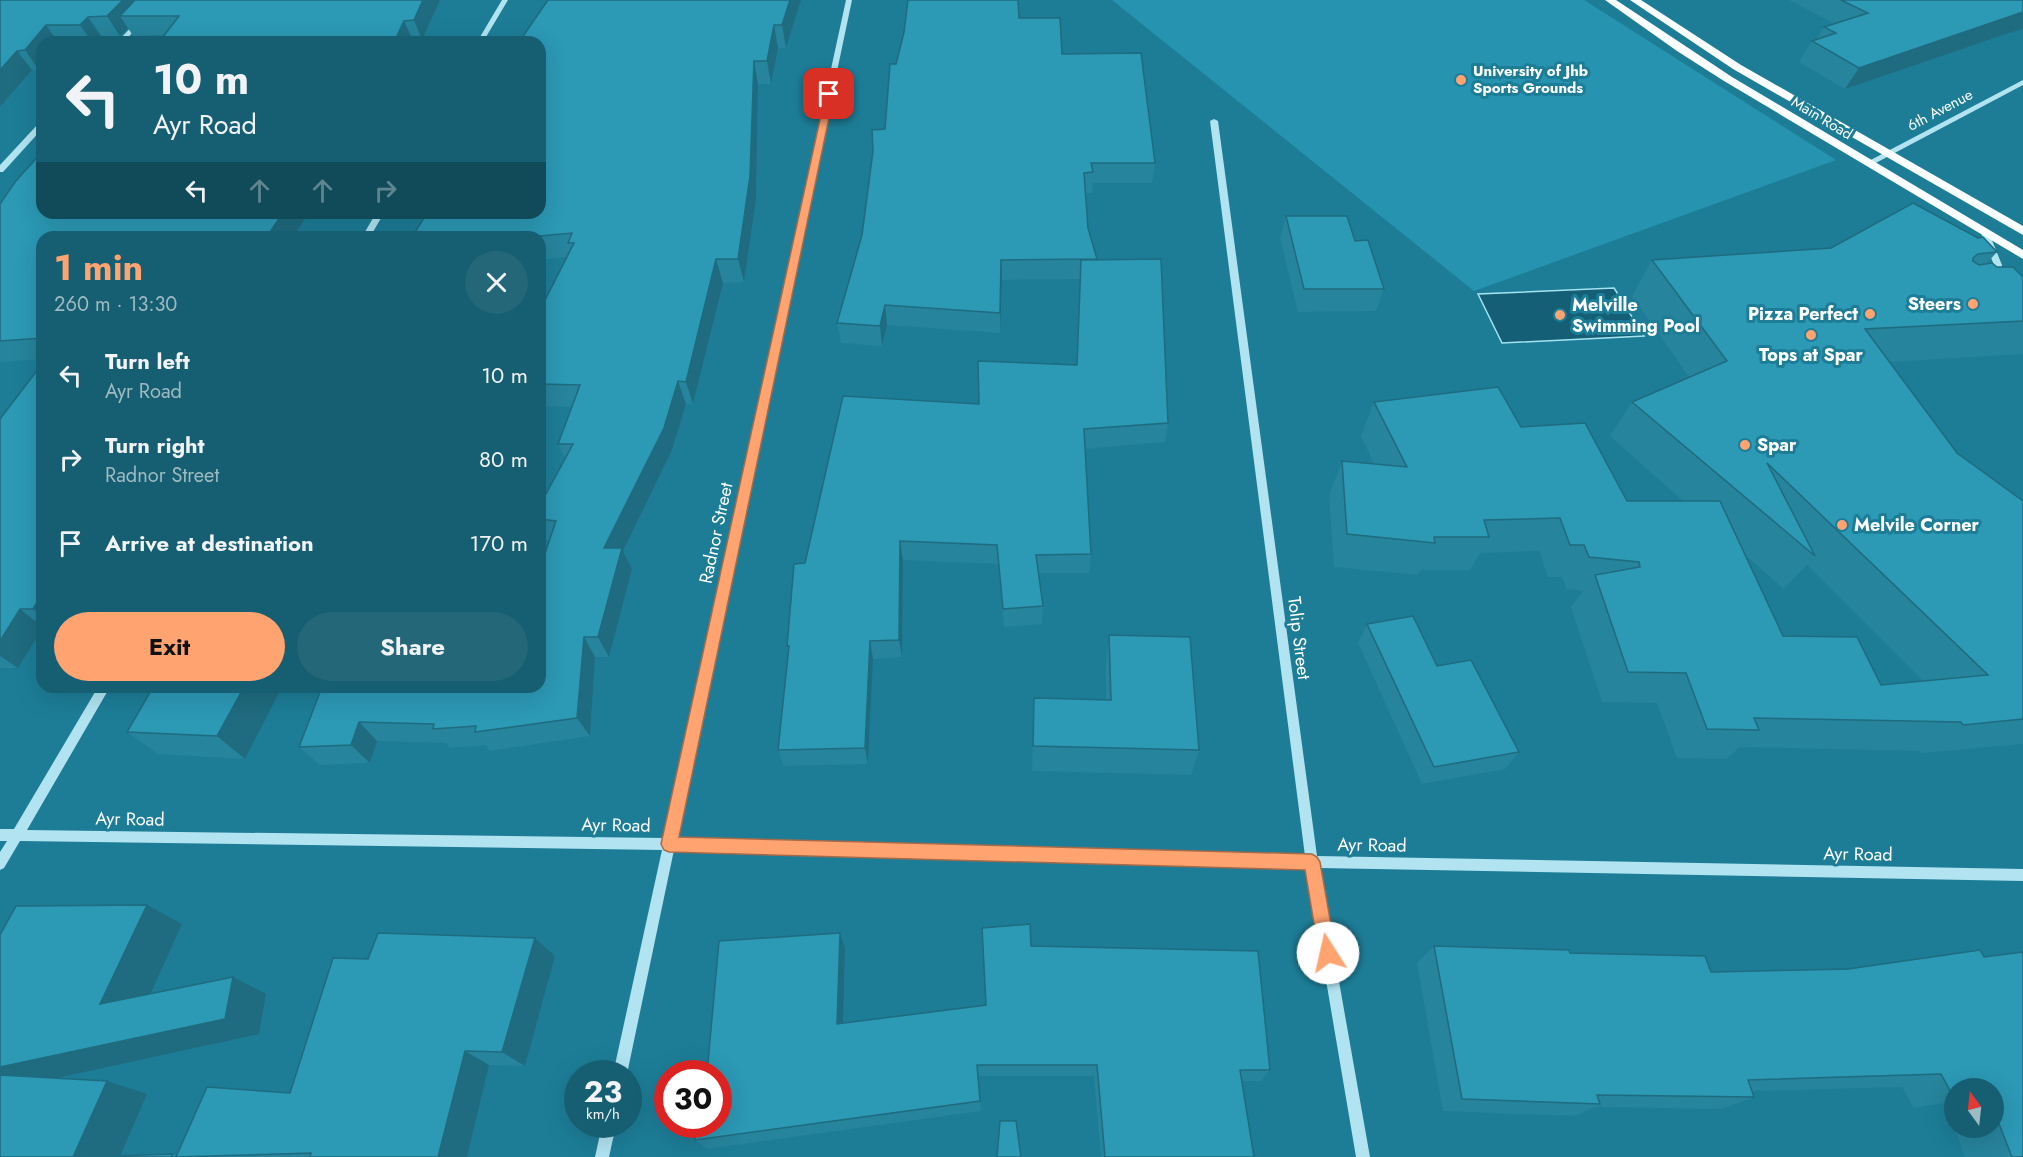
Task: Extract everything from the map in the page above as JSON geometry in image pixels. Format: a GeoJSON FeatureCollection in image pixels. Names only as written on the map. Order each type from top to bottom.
{"type":"FeatureCollection","features":[{"type":"Feature","properties":{"kind":"main road","name":"Main Road"},"geometry":{"type":"LineString","coordinates":[[1610,0],[1689,55],[2023,255]]}},
{"type":"Feature","properties":{"kind":"main road","name":"Main Road"},"geometry":{"type":"LineString","coordinates":[[1635,0],[1737,67],[2023,231]]}},
{"type":"Feature","properties":{"kind":"street"},"geometry":{"type":"LineString","coordinates":[[484,36],[505,0]]}},
{"type":"Feature","properties":{"kind":"street","name":"Radnor Street"},"geometry":{"type":"LineString","coordinates":[[623,1060],[849,0]]}},
{"type":"Feature","properties":{"kind":"street"},"geometry":{"type":"LineString","coordinates":[[126,36],[144,17]]}},
{"type":"Feature","properties":{"kind":"street","name":"6th Avenue"},"geometry":{"type":"LineString","coordinates":[[1869,163],[2023,82]]}},
{"type":"Feature","properties":{"kind":"street","name":"Tolip Street"},"geometry":{"type":"LineString","coordinates":[[1214,121],[1312,862],[1363,1157]]}},
{"type":"Feature","properties":{"kind":"street"},"geometry":{"type":"LineString","coordinates":[[0,170],[36,131]]}},
{"type":"Feature","properties":{"kind":"street"},"geometry":{"type":"LineString","coordinates":[[1985,233],[1998,265],[1994,288]]}},
{"type":"Feature","properties":{"kind":"street"},"geometry":{"type":"LineString","coordinates":[[0,864],[100,693]]}},
{"type":"Feature","properties":{"kind":"street","name":"Ayr Road"},"geometry":{"type":"LineString","coordinates":[[0,835],[669,844],[1312,862],[2023,875]]}},
{"type":"Feature","properties":{"kind":"street"},"geometry":{"type":"LineString","coordinates":[[602,1157],[606,1138]]}},
{"type":"Feature","properties":{"kind":"shaded area","name":"University of Jhb Sports Grounds"},"geometry":{"type":"Polygon","coordinates":[[[1112,0],[1584,0],[1836,160],[1474,291],[1112,0]]]}},
{"type":"Feature","properties":{"kind":"shaded area","name":"Melville Swimming Pool"},"geometry":{"type":"Polygon","coordinates":[[[1614,288],[1644,336],[1502,343],[1478,294],[1614,288]]]}},
{"type":"Feature","properties":{"kind":"building"},"geometry":{"type":"Polygon","coordinates":[[[0,0],[123,0],[107,16],[88,17],[80,25],[46,25],[25,50],[17,51],[0,70],[0,0]]]}},
{"type":"Feature","properties":{"kind":"building"},"geometry":{"type":"Polygon","coordinates":[[[135,0],[423,0],[414,20],[404,21],[397,36],[164,36],[179,16],[120,16],[135,0]]]}},
{"type":"Feature","properties":{"kind":"building"},"geometry":{"type":"Polygon","coordinates":[[[548,0],[790,0],[782,25],[774,25],[767,61],[754,61],[750,176],[738,259],[716,259],[686,382],[678,381],[664,428],[604,548],[622,548],[598,637],[584,637],[577,718],[475,732],[476,726],[433,729],[434,724],[359,722],[351,745],[299,747],[320,693],[546,693],[546,550],[556,521],[546,520],[546,494],[573,444],[558,444],[580,385],[546,384],[546,298],[574,243],[568,243],[572,233],[546,235],[546,231],[416,231],[423,219],[546,219],[546,36],[523,36],[548,0]]]}},
{"type":"Feature","properties":{"kind":"building"},"geometry":{"type":"Polygon","coordinates":[[[908,0],[1018,0],[1019,18],[1060,18],[1062,54],[1141,53],[1155,163],[1091,163],[1093,172],[1084,173],[1088,228],[1097,259],[1001,260],[1000,313],[885,305],[880,326],[837,323],[862,235],[873,151],[872,130],[885,129],[890,64],[896,64],[904,32],[908,0]]]}},
{"type":"Feature","properties":{"kind":"building"},"geometry":{"type":"Polygon","coordinates":[[[1841,0],[2023,0],[2023,12],[1859,68],[1812,41],[1836,33],[1824,27],[1868,13],[1841,0]]]}},
{"type":"Feature","properties":{"kind":"building"},"geometry":{"type":"Polygon","coordinates":[[[36,159],[36,219],[279,219],[271,231],[36,231],[36,338],[0,341],[0,204],[15,182],[36,159]]]}},
{"type":"Feature","properties":{"kind":"building"},"geometry":{"type":"Polygon","coordinates":[[[1913,203],[1978,238],[1983,237],[1997,252],[1978,254],[1973,261],[1979,265],[1992,263],[1997,267],[2013,267],[2023,277],[2023,321],[1865,329],[1957,453],[2023,501],[2023,719],[1963,725],[1961,722],[1754,718],[1759,730],[1707,729],[1686,673],[1628,672],[1595,575],[1640,567],[1639,562],[1589,557],[1584,545],[1570,545],[1560,518],[1484,520],[1489,537],[1434,537],[1435,543],[1347,534],[1342,461],[1407,467],[1374,402],[1498,387],[1521,427],[1585,423],[1627,501],[1720,501],[1783,636],[1857,637],[1881,685],[1988,675],[1767,463],[1815,556],[1632,402],[1727,361],[1652,260],[1831,248],[1913,203]]]}},
{"type":"Feature","properties":{"kind":"building"},"geometry":{"type":"Polygon","coordinates":[[[1286,216],[1347,216],[1355,241],[1368,240],[1384,289],[1304,289],[1286,216]]]}},
{"type":"Feature","properties":{"kind":"building"},"geometry":{"type":"Polygon","coordinates":[[[1161,259],[1168,423],[1084,429],[1091,554],[1036,555],[1043,606],[1003,609],[997,545],[900,541],[899,640],[870,641],[865,748],[778,750],[789,646],[787,646],[794,564],[805,563],[843,396],[979,404],[978,361],[1077,365],[1081,260],[1161,259]]]}},
{"type":"Feature","properties":{"kind":"building"},"geometry":{"type":"Polygon","coordinates":[[[36,372],[36,604],[33,609],[20,609],[0,641],[0,419],[36,372]]]}},
{"type":"Feature","properties":{"kind":"building"},"geometry":{"type":"Polygon","coordinates":[[[1413,616],[1437,666],[1471,660],[1519,752],[1434,767],[1367,624],[1413,616]]]}},
{"type":"Feature","properties":{"kind":"building"},"geometry":{"type":"Polygon","coordinates":[[[1109,635],[1190,637],[1199,750],[1033,746],[1034,698],[1111,700],[1109,635]]]}},
{"type":"Feature","properties":{"kind":"building"},"geometry":{"type":"Polygon","coordinates":[[[150,693],[241,693],[217,736],[127,732],[150,693]]]}},
{"type":"Feature","properties":{"kind":"building"},"geometry":{"type":"Polygon","coordinates":[[[147,905],[100,1004],[233,977],[225,1019],[0,1067],[0,935],[16,906],[147,905]]]}},
{"type":"Feature","properties":{"kind":"building"},"geometry":{"type":"Polygon","coordinates":[[[1030,924],[1031,946],[1258,951],[1270,1070],[1240,1070],[1254,1157],[1105,1157],[1097,1065],[977,1065],[980,1101],[732,1135],[732,1060],[708,1060],[719,941],[840,933],[837,1024],[986,1005],[982,928],[1030,924]]]}},
{"type":"Feature","properties":{"kind":"building"},"geometry":{"type":"Polygon","coordinates":[[[378,933],[535,938],[502,1052],[465,1051],[438,1157],[310,1157],[311,1153],[176,1157],[207,1087],[290,1093],[333,958],[368,959],[378,933]]]}},
{"type":"Feature","properties":{"kind":"building"},"geometry":{"type":"Polygon","coordinates":[[[1434,946],[1569,950],[1570,953],[1705,956],[1711,972],[1848,969],[1980,950],[1984,957],[2023,952],[2023,1157],[2012,1157],[2004,1137],[2004,1078],[1944,1080],[1941,1074],[1748,1080],[1754,1097],[1597,1095],[1600,1104],[1462,1099],[1434,946]]]}},
{"type":"Feature","properties":{"kind":"building"},"geometry":{"type":"Polygon","coordinates":[[[0,1075],[107,1081],[73,1157],[0,1157],[0,1075]]]}},
{"type":"Feature","properties":{"kind":"building"},"geometry":{"type":"Polygon","coordinates":[[[1000,1121],[1016,1121],[1021,1157],[997,1157],[1000,1121]]]}},
{"type":"Feature","properties":{"kind":"building"},"geometry":{"type":"Polygon","coordinates":[[[173,1154],[171,1157],[81,1157],[173,1154]]]}},
{"type":"Feature","properties":{"kind":"place","name":"University of Jhb Sports Grounds"},"geometry":{"type":"Point","coordinates":[1461,80]}},
{"type":"Feature","properties":{"kind":"place","name":"Steers"},"geometry":{"type":"Point","coordinates":[1973,304]}},
{"type":"Feature","properties":{"kind":"place","name":"Pizza Perfect"},"geometry":{"type":"Point","coordinates":[1870,314]}},
{"type":"Feature","properties":{"kind":"place","name":"Melville Swimming Pool"},"geometry":{"type":"Point","coordinates":[1560,315]}},
{"type":"Feature","properties":{"kind":"place","name":"Tops at Spar"},"geometry":{"type":"Point","coordinates":[1811,335]}},
{"type":"Feature","properties":{"kind":"place","name":"Spar"},"geometry":{"type":"Point","coordinates":[1745,445]}},
{"type":"Feature","properties":{"kind":"place","name":"Melvile Corner"},"geometry":{"type":"Point","coordinates":[1842,525]}},
{"type":"Feature","properties":{"kind":"route"},"geometry":{"type":"LineString","coordinates":[[829,94],[669,844],[1312,862],[1328,953]]}}]}
